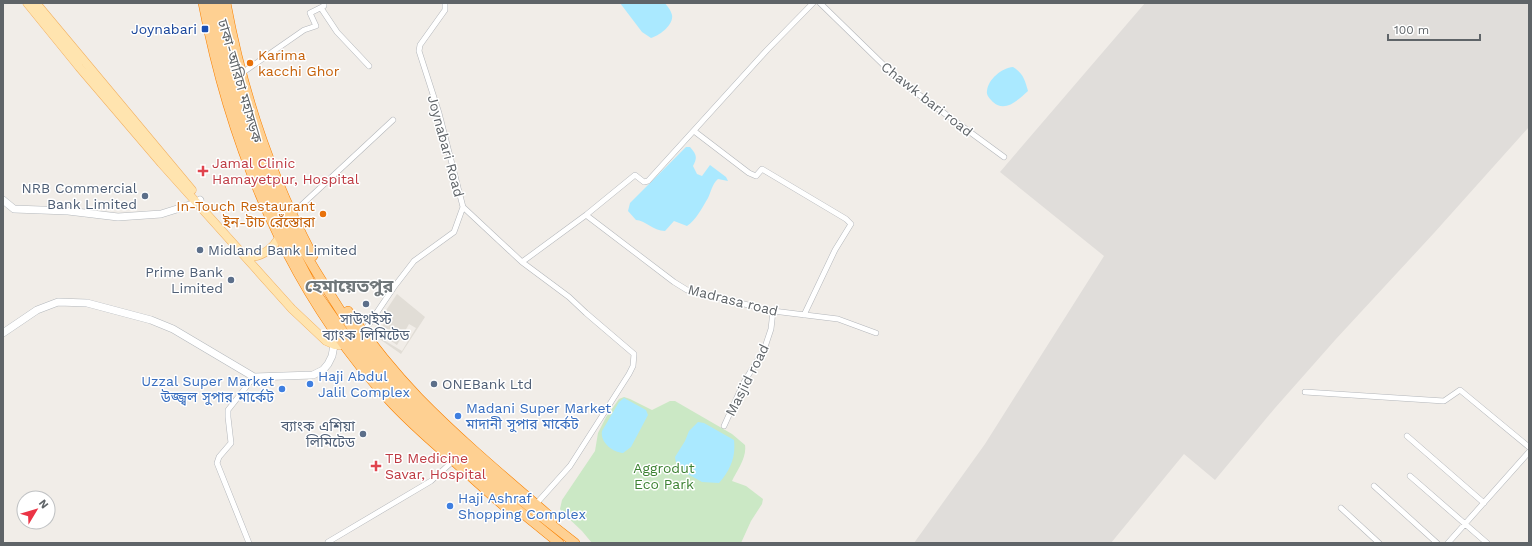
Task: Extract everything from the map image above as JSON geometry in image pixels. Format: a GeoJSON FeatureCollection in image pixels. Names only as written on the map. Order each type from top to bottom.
{"type":"FeatureCollection","features":[{"type":"Feature","properties":{"kind":"highway"},"geometry":{"type":"LineString","coordinates":[[203,3],[223,87],[258,192],[279,238],[311,298],[339,342],[410,422],[549,543]]}},
{"type":"Feature","properties":{"kind":"highway","name":"ঢাকা-আরিচা মহাসড়ক"},"geometry":{"type":"LineString","coordinates":[[211,3],[217,38],[226,71],[259,175],[286,236],[316,291],[349,340],[395,396],[434,436],[516,508],[559,543]]}},
{"type":"Feature","properties":{"kind":"highway","name":"ঢাকা-আরিচা মহাসড়ক"},"geometry":{"type":"LineString","coordinates":[[219,3],[230,55],[248,119],[268,178],[290,226],[334,301],[359,338],[382,368],[410,398],[488,472],[536,513],[576,543]]}},
{"type":"Feature","properties":{"kind":"highway"},"geometry":{"type":"LineString","coordinates":[[226,3],[231,32],[242,72],[270,159],[292,214],[320,268],[378,353],[419,398],[454,432],[562,527],[576,543]]}},
{"type":"Feature","properties":{"kind":"main road"},"geometry":{"type":"LineString","coordinates":[[27,3],[84,73],[292,309],[326,341],[339,342]]}},
{"type":"Feature","properties":{"kind":"main road"},"geometry":{"type":"LineString","coordinates":[[36,3],[198,201],[295,306],[329,337],[339,342]]}},
{"type":"Feature","properties":{"kind":"main road"},"geometry":{"type":"LineString","coordinates":[[251,257],[260,256],[274,245],[279,238]]}},
{"type":"Feature","properties":{"kind":"street","name":"Joynabari Road"},"geometry":{"type":"LineString","coordinates":[[363,333],[394,287],[414,262],[454,232],[463,207],[439,113],[419,51],[420,45],[446,10],[445,3]]}},
{"type":"Feature","properties":{"kind":"street"},"geometry":{"type":"LineString","coordinates":[[522,262],[586,215],[635,175],[644,182],[648,181],[767,50],[813,3]]}},
{"type":"Feature","properties":{"kind":"street","name":"Chawk bari road"},"geometry":{"type":"LineString","coordinates":[[820,3],[875,58],[904,84],[1004,157]]}},
{"type":"Feature","properties":{"kind":"street"},"geometry":{"type":"LineString","coordinates":[[242,72],[304,30],[316,26],[310,13],[323,6],[337,32],[369,66]]}},
{"type":"Feature","properties":{"kind":"street"},"geometry":{"type":"LineString","coordinates":[[292,214],[393,120]]}},
{"type":"Feature","properties":{"kind":"street"},"geometry":{"type":"LineString","coordinates":[[694,131],[749,173],[756,176],[762,169],[846,219],[851,224],[835,250],[804,315]]}},
{"type":"Feature","properties":{"kind":"street"},"geometry":{"type":"LineString","coordinates":[[3,200],[14,209],[68,211],[118,217],[161,214],[198,201]]}},
{"type":"Feature","properties":{"kind":"street"},"geometry":{"type":"LineString","coordinates":[[463,207],[522,262],[569,297],[632,352],[634,356],[629,374],[582,448],[570,466],[536,504]]}},
{"type":"Feature","properties":{"kind":"street","name":"Madrasa road"},"geometry":{"type":"LineString","coordinates":[[586,215],[674,282],[687,290],[773,311],[838,319],[876,333]]}},
{"type":"Feature","properties":{"kind":"street"},"geometry":{"type":"LineString","coordinates":[[3,333],[37,310],[58,302],[87,304],[151,320],[173,329],[254,377],[313,375],[323,370],[328,364],[339,342]]}},
{"type":"Feature","properties":{"kind":"street","name":"Masjid road"},"geometry":{"type":"LineString","coordinates":[[724,426],[744,382],[764,350],[771,329],[773,311]]}},
{"type":"Feature","properties":{"kind":"street"},"geometry":{"type":"LineString","coordinates":[[249,543],[217,463],[219,457],[231,443],[228,410],[254,377]]}},
{"type":"Feature","properties":{"kind":"street"},"geometry":{"type":"LineString","coordinates":[[1305,392],[1444,402],[1460,390],[1529,447]]}},
{"type":"Feature","properties":{"kind":"street"},"geometry":{"type":"LineString","coordinates":[[1407,436],[1484,503]]}},
{"type":"Feature","properties":{"kind":"street"},"geometry":{"type":"LineString","coordinates":[[1448,543],[1529,452]]}},
{"type":"Feature","properties":{"kind":"street"},"geometry":{"type":"LineString","coordinates":[[328,542],[431,481],[453,460]]}},
{"type":"Feature","properties":{"kind":"street"},"geometry":{"type":"LineString","coordinates":[[1410,476],[1487,543]]}},
{"type":"Feature","properties":{"kind":"street"},"geometry":{"type":"LineString","coordinates":[[1374,486],[1436,543]]}},
{"type":"Feature","properties":{"kind":"street"},"geometry":{"type":"LineString","coordinates":[[1341,508],[1379,543]]}},
{"type":"Feature","properties":{"kind":"shaded area"},"geometry":{"type":"Polygon","coordinates":[[[1145,3],[1529,3],[1529,127],[1336,339],[1275,408],[1215,480],[1184,454],[1111,543],[914,543],[985,444],[1104,256],[1000,172],[1145,3]]]}},
{"type":"Feature","properties":{"kind":"shaded area"},"geometry":{"type":"Polygon","coordinates":[[[397,294],[425,317],[401,354],[371,333],[397,294]],[[382,318],[372,333],[402,351],[416,328],[409,324],[397,345],[378,332],[386,321],[382,318]]]}},
{"type":"Feature","properties":{"kind":"green space","name":"Aggrodut Eco Park"},"geometry":{"type":"Polygon","coordinates":[[[624,397],[652,410],[670,401],[675,401],[732,434],[745,445],[745,455],[732,481],[746,486],[763,499],[762,504],[751,521],[741,543],[592,543],[562,512],[560,509],[562,500],[595,451],[598,433],[606,417],[619,399],[624,397]]]}},
{"type":"Feature","properties":{"kind":"water"},"geometry":{"type":"Polygon","coordinates":[[[620,3],[665,3],[671,11],[671,23],[665,30],[651,38],[642,32],[620,3]]]}},
{"type":"Feature","properties":{"kind":"water"},"geometry":{"type":"Polygon","coordinates":[[[1013,67],[1023,77],[1028,91],[1007,106],[998,105],[993,102],[988,95],[988,87],[996,75],[1004,69],[1013,67]]]}},
{"type":"Feature","properties":{"kind":"water"},"geometry":{"type":"Polygon","coordinates":[[[686,147],[690,147],[695,154],[696,158],[693,166],[697,174],[702,176],[710,165],[726,177],[728,181],[718,179],[716,181],[701,210],[687,226],[674,221],[665,231],[661,231],[639,220],[636,220],[628,211],[630,203],[686,147]]]}},
{"type":"Feature","properties":{"kind":"water"},"geometry":{"type":"Polygon","coordinates":[[[624,398],[646,410],[648,415],[631,447],[623,453],[615,451],[605,443],[602,431],[619,402],[624,398]]]}},
{"type":"Feature","properties":{"kind":"water"},"geometry":{"type":"Polygon","coordinates":[[[698,422],[704,423],[734,440],[733,458],[726,473],[719,483],[702,482],[677,468],[675,457],[685,441],[689,431],[698,422]]]}},
{"type":"Feature","properties":{"kind":"place","name":"Joynabari"},"geometry":{"type":"Point","coordinates":[205,29]}},
{"type":"Feature","properties":{"kind":"place","name":"Karima kacchi Ghor"},"geometry":{"type":"Point","coordinates":[250,63]}},
{"type":"Feature","properties":{"kind":"place","name":"Jamal Clinic Hamayetpur, Hospital"},"geometry":{"type":"Point","coordinates":[203,171]}},
{"type":"Feature","properties":{"kind":"place","name":"NRB Commercial Bank Limited"},"geometry":{"type":"Point","coordinates":[145,196]}},
{"type":"Feature","properties":{"kind":"place","name":"In-Touch Restaurant ইন-টাচ রেঁস্তোরা"},"geometry":{"type":"Point","coordinates":[323,214]}},
{"type":"Feature","properties":{"kind":"place","name":"Midland Bank Limited"},"geometry":{"type":"Point","coordinates":[200,250]}},
{"type":"Feature","properties":{"kind":"place","name":"Prime Bank Limited"},"geometry":{"type":"Point","coordinates":[231,280]}},
{"type":"Feature","properties":{"kind":"place","name":"সাউথইস্ট ব্যাংক লিমিটেড"},"geometry":{"type":"Point","coordinates":[366,304]}},
{"type":"Feature","properties":{"kind":"place","name":"Haji Abdul Jalil Complex"},"geometry":{"type":"Point","coordinates":[310,384]}},
{"type":"Feature","properties":{"kind":"place","name":"ONEBank Ltd"},"geometry":{"type":"Point","coordinates":[434,384]}},
{"type":"Feature","properties":{"kind":"place","name":"Uzzal Super Market উজ্জ্বল সুপার মার্কেট"},"geometry":{"type":"Point","coordinates":[282,389]}},
{"type":"Feature","properties":{"kind":"place","name":"Madani Super Market মাদানী সুপার মার্কেট"},"geometry":{"type":"Point","coordinates":[458,416]}},
{"type":"Feature","properties":{"kind":"place","name":"ব্যাংক এশিয়া লিমিটেড"},"geometry":{"type":"Point","coordinates":[363,434]}},
{"type":"Feature","properties":{"kind":"place","name":"TB Medicine Savar, Hospital"},"geometry":{"type":"Point","coordinates":[376,466]}},
{"type":"Feature","properties":{"kind":"place","name":"Haji Ashraf Shopping Complex"},"geometry":{"type":"Point","coordinates":[450,506]}},
{"type":"Feature","properties":{"kind":"district","name":"হেমায়েতপুর"},"geometry":{"type":"Point","coordinates":[349,286]}}]}
